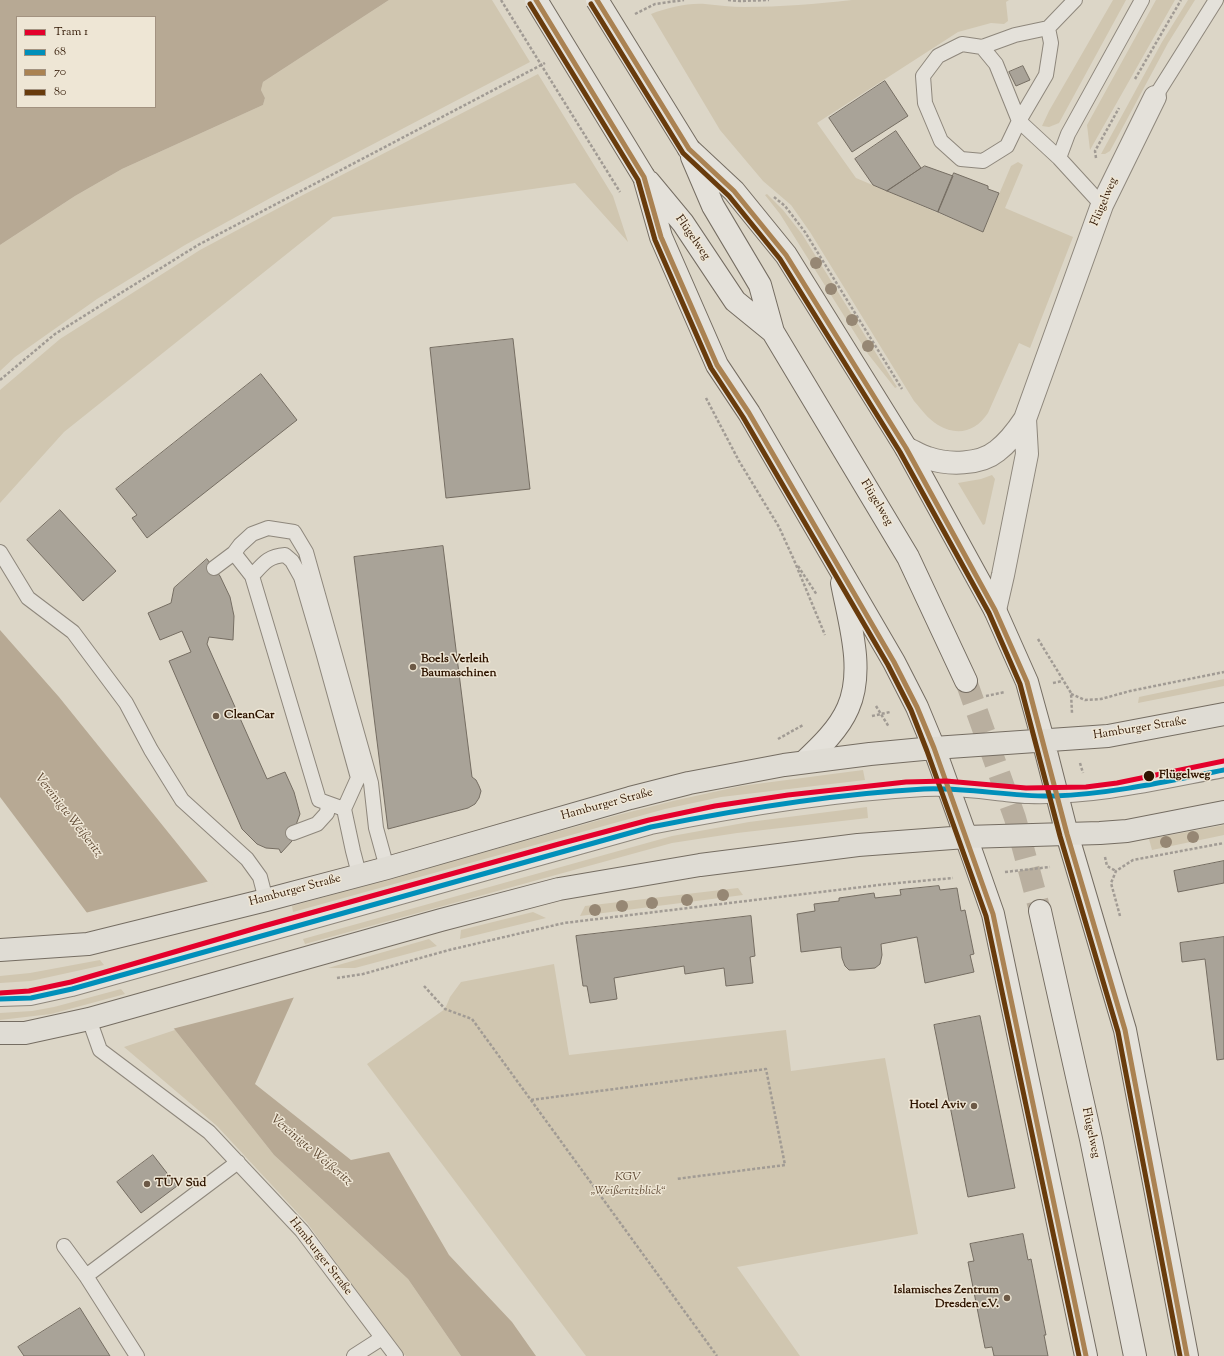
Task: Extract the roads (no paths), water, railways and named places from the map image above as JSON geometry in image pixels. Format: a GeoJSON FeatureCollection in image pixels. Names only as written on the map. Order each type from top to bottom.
{"type":"FeatureCollection","features":[{"type":"Feature","properties":{"kind":"main road"},"geometry":{"type":"LineString","coordinates":[[536,0],[644,177],[660,236],[717,365],[748,413],[839,566],[909,690],[934,748],[993,914],[1086,1356]]}},
{"type":"Feature","properties":{"kind":"main road"},"geometry":{"type":"LineString","coordinates":[[597,0],[689,149],[734,191],[786,254],[906,448],[995,610],[1027,682],[1067,834],[1125,1030],[1187,1356]]}},
{"type":"Feature","properties":{"kind":"main road","name":"Flügelweg"},"geometry":{"type":"LineString","coordinates":[[906,448],[929,458],[954,462],[968,462],[985,458],[996,452],[1011,438],[1026,419],[1102,205],[1156,97]]}},
{"type":"Feature","properties":{"kind":"main road","name":"Flügelweg"},"geometry":{"type":"LineString","coordinates":[[689,149],[713,206],[760,285],[773,332],[908,557],[966,681]]}},
{"type":"Feature","properties":{"kind":"main road","name":"Flügelweg"},"geometry":{"type":"LineString","coordinates":[[644,177],[683,223],[735,301],[773,332]]}},
{"type":"Feature","properties":{"kind":"main road","name":"Flügelweg"},"geometry":{"type":"LineString","coordinates":[[995,610],[1027,454],[1026,419]]}},
{"type":"Feature","properties":{"kind":"main road"},"geometry":{"type":"LineString","coordinates":[[804,762],[828,737],[848,708],[852,696],[856,669],[856,655],[839,566]]}},
{"type":"Feature","properties":{"kind":"main road","name":"Hamburger Straße"},"geometry":{"type":"LineString","coordinates":[[0,950],[88,944],[266,900],[386,868],[630,798],[689,783],[804,762],[870,754],[1125,734],[1224,714]]}},
{"type":"Feature","properties":{"kind":"main road"},"geometry":{"type":"LineString","coordinates":[[0,1033],[25,1033],[89,1019],[441,920],[558,889],[700,865],[858,845],[966,837],[1100,833],[1127,830],[1224,812]]}},
{"type":"Feature","properties":{"kind":"main road","name":"Flügelweg"},"geometry":{"type":"LineString","coordinates":[[1040,911],[1091,1138],[1135,1356]]}},
{"type":"Feature","properties":{"kind":"lane"},"geometry":{"type":"LineString","coordinates":[[1048,28],[1051,43],[1046,75],[1019,121],[1007,146],[983,161],[961,159],[941,141],[925,103],[923,76],[938,56],[962,44],[982,47],[1015,35],[1048,28],[1075,0]]}},
{"type":"Feature","properties":{"kind":"lane"},"geometry":{"type":"LineString","coordinates":[[1059,158],[1068,134],[1142,0]]}},
{"type":"Feature","properties":{"kind":"lane","name":"Flügelweg"},"geometry":{"type":"LineString","coordinates":[[1156,97],[1216,0]]}},
{"type":"Feature","properties":{"kind":"lane"},"geometry":{"type":"LineString","coordinates":[[982,47],[996,64],[1019,121],[1059,158],[1102,205]]}},
{"type":"Feature","properties":{"kind":"lane"},"geometry":{"type":"LineString","coordinates":[[214,568],[234,553],[252,534],[268,528],[294,532],[306,552],[371,783],[376,828],[386,868]]}},
{"type":"Feature","properties":{"kind":"lane"},"geometry":{"type":"LineString","coordinates":[[0,552],[28,598],[74,632],[126,703],[151,750],[182,800],[247,859],[260,877],[266,900]]}},
{"type":"Feature","properties":{"kind":"lane"},"geometry":{"type":"LineString","coordinates":[[234,553],[252,576],[319,800],[344,810]]}},
{"type":"Feature","properties":{"kind":"lane"},"geometry":{"type":"LineString","coordinates":[[252,576],[262,564],[275,556],[285,555],[292,561],[301,577],[358,778],[344,810],[352,851],[359,874]]}},
{"type":"Feature","properties":{"kind":"lane"},"geometry":{"type":"LineString","coordinates":[[0,999],[31,998],[72,989],[651,827],[716,814],[782,804],[875,793],[925,789],[949,789],[1029,796],[1088,794],[1224,770]]}},
{"type":"Feature","properties":{"kind":"lane"},"geometry":{"type":"LineString","coordinates":[[293,833],[317,824],[327,813],[328,804]]}},
{"type":"Feature","properties":{"kind":"lane","name":"Hamburger Straße"},"geometry":{"type":"LineString","coordinates":[[89,1019],[100,1050],[209,1132],[302,1231],[396,1356]]}},
{"type":"Feature","properties":{"kind":"lane"},"geometry":{"type":"LineString","coordinates":[[86,1276],[238,1162]]}},
{"type":"Feature","properties":{"kind":"lane"},"geometry":{"type":"LineString","coordinates":[[64,1246],[86,1276],[137,1356]]}},
{"type":"Feature","properties":{"kind":"lane"},"geometry":{"type":"LineString","coordinates":[[354,1356],[382,1338]]}},
{"type":"Feature","properties":{"kind":"water"},"geometry":{"type":"Polygon","coordinates":[[[0,0],[389,0],[263,82],[261,90],[265,98],[263,105],[122,169],[75,196],[0,245],[0,0]]]}},
{"type":"Feature","properties":{"kind":"water","name":"Vereinigte Weißeritz"},"geometry":{"type":"Polygon","coordinates":[[[0,630],[59,697],[205,878],[294,997],[255,1084],[351,1160],[389,1152],[449,1255],[512,1322],[536,1356],[461,1356],[408,1279],[274,1155],[175,1030],[0,797],[0,630]]]}},
{"type":"Feature","properties":{"kind":"tunnel"},"geometry":{"type":"LineString","coordinates":[[966,681],[1015,818],[1040,911]]}},
{"type":"Feature","properties":{"kind":"tram line","name":"1"},"geometry":{"type":"LineString","coordinates":[[0,993],[29,991],[71,982],[260,927],[559,844],[649,820],[715,806],[788,795],[906,782],[946,781],[1026,788],[1086,787],[1117,783],[1224,761]]}},
{"type":"Feature","properties":{"kind":"place","name":"Boels Verleih Baumaschinen"},"geometry":{"type":"Point","coordinates":[413,667]}},
{"type":"Feature","properties":{"kind":"place","name":"CleanCar"},"geometry":{"type":"Point","coordinates":[216,716]}},
{"type":"Feature","properties":{"kind":"place","name":"Flügelweg"},"geometry":{"type":"Point","coordinates":[1149,776]}},
{"type":"Feature","properties":{"kind":"place","name":"Hotel Aviv"},"geometry":{"type":"Point","coordinates":[974,1106]}},
{"type":"Feature","properties":{"kind":"place","name":"TÜV Süd"},"geometry":{"type":"Point","coordinates":[147,1184]}},
{"type":"Feature","properties":{"kind":"place","name":"Islamisches Zentrum Dresden e.V."},"geometry":{"type":"Point","coordinates":[1007,1298]}},
{"type":"Feature","properties":{"kind":"park label","name":"KGV „Weißeritzblick“"},"geometry":{"type":"Point","coordinates":[628,1185]}}]}
